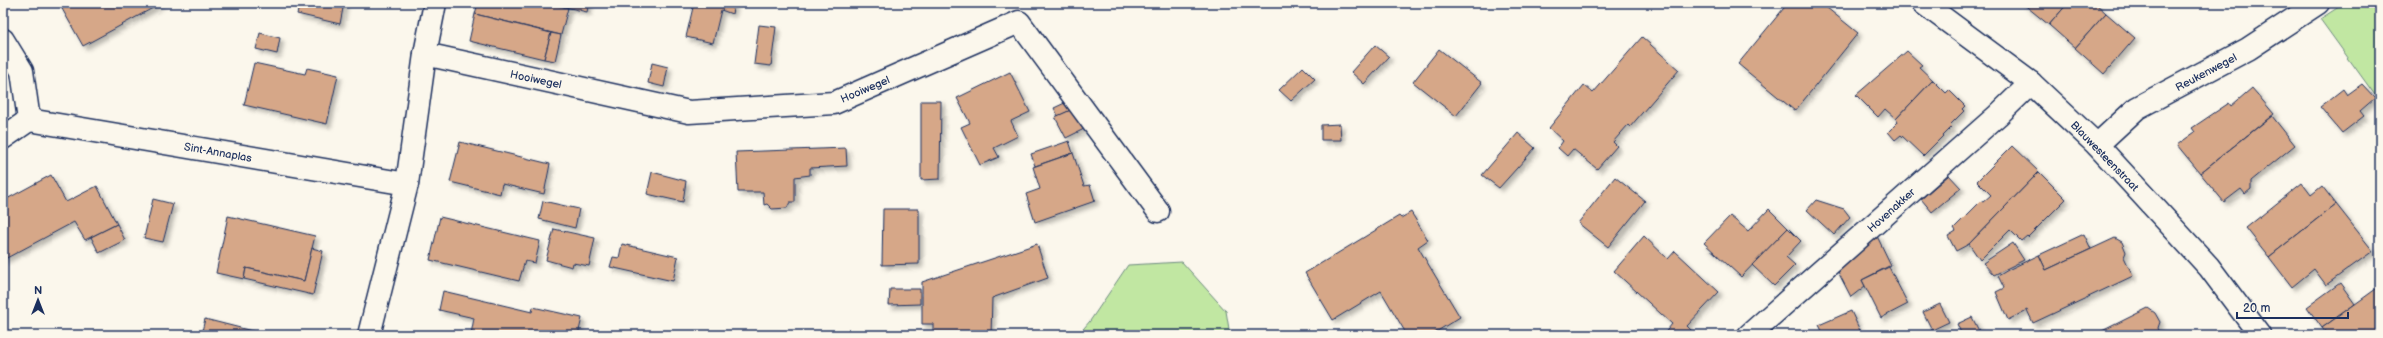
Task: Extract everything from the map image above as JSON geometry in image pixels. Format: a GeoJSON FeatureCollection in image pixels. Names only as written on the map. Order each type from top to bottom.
{"type":"FeatureCollection","features":[{"type":"Feature","properties":{"kind":"street"},"geometry":{"type":"LineString","coordinates":[[369,335],[407,184],[425,54],[435,3]]}},
{"type":"Feature","properties":{"kind":"street","name":"Blauwesteenstraat"},"geometry":{"type":"LineString","coordinates":[[1923,3],[2031,83],[2097,145],[2209,267],[2260,335]]}},
{"type":"Feature","properties":{"kind":"street","name":"Reukenwegel"},"geometry":{"type":"LineString","coordinates":[[2097,145],[2137,108],[2248,49],[2318,3]]}},
{"type":"Feature","properties":{"kind":"street","name":"Hooiwegel"},"geometry":{"type":"LineString","coordinates":[[425,54],[689,112],[834,102],[1019,22],[1158,211]]}},
{"type":"Feature","properties":{"kind":"street"},"geometry":{"type":"LineString","coordinates":[[3,40],[22,71],[29,120],[3,138]]}},
{"type":"Feature","properties":{"kind":"street","name":"Hovenakker"},"geometry":{"type":"LineString","coordinates":[[1749,335],[1998,115],[2031,83]]}},
{"type":"Feature","properties":{"kind":"street","name":"Sint-Annaplas"},"geometry":{"type":"LineString","coordinates":[[29,120],[407,184]]}},
{"type":"Feature","properties":{"kind":"green space"},"geometry":{"type":"Polygon","coordinates":[[[2345,3],[2380,3],[2380,102],[2320,19],[2345,3]]]}},
{"type":"Feature","properties":{"kind":"green space"},"geometry":{"type":"Polygon","coordinates":[[[1182,262],[1226,311],[1230,335],[1078,335],[1090,321],[1128,265],[1182,262]]]}},
{"type":"Feature","properties":{"kind":"building"},"geometry":{"type":"Polygon","coordinates":[[[69,3],[162,3],[83,46],[61,7],[69,3]]]}},
{"type":"Feature","properties":{"kind":"building"},"geometry":{"type":"Polygon","coordinates":[[[300,3],[344,3],[340,24],[297,14],[300,3]]]}},
{"type":"Feature","properties":{"kind":"building"},"geometry":{"type":"Polygon","coordinates":[[[478,3],[548,3],[568,8],[561,35],[475,14],[478,3]]]}},
{"type":"Feature","properties":{"kind":"building"},"geometry":{"type":"Polygon","coordinates":[[[548,3],[589,3],[587,12],[548,3]]]}},
{"type":"Feature","properties":{"kind":"building"},"geometry":{"type":"Polygon","coordinates":[[[694,3],[734,3],[732,14],[721,10],[713,43],[686,37],[694,3]]]}},
{"type":"Feature","properties":{"kind":"building"},"geometry":{"type":"Polygon","coordinates":[[[1788,3],[1821,3],[1858,33],[1795,111],[1738,64],[1788,3]]]}},
{"type":"Feature","properties":{"kind":"building"},"geometry":{"type":"Polygon","coordinates":[[[2022,3],[2068,3],[2049,25],[2022,3]]]}},
{"type":"Feature","properties":{"kind":"building"},"geometry":{"type":"Polygon","coordinates":[[[2068,3],[2095,3],[2106,13],[2075,48],[2049,25],[2068,3]]]}},
{"type":"Feature","properties":{"kind":"building"},"geometry":{"type":"Polygon","coordinates":[[[2106,13],[2135,38],[2104,74],[2075,48],[2106,13]]]}},
{"type":"Feature","properties":{"kind":"building"},"geometry":{"type":"Polygon","coordinates":[[[475,14],[551,33],[544,59],[469,41],[475,14]]]}},
{"type":"Feature","properties":{"kind":"building"},"geometry":{"type":"Polygon","coordinates":[[[759,25],[776,27],[771,66],[754,64],[759,25]]]}},
{"type":"Feature","properties":{"kind":"building"},"geometry":{"type":"Polygon","coordinates":[[[260,33],[280,38],[277,54],[256,49],[260,33]]]}},
{"type":"Feature","properties":{"kind":"building"},"geometry":{"type":"Polygon","coordinates":[[[551,33],[561,35],[555,61],[544,59],[551,33]]]}},
{"type":"Feature","properties":{"kind":"building"},"geometry":{"type":"Polygon","coordinates":[[[1642,37],[1679,70],[1630,127],[1628,125],[1613,142],[1617,146],[1597,169],[1573,149],[1567,156],[1558,148],[1563,141],[1549,128],[1584,85],[1593,93],[1642,37]]]}},
{"type":"Feature","properties":{"kind":"building"},"geometry":{"type":"Polygon","coordinates":[[[1375,45],[1389,57],[1364,84],[1351,72],[1375,45]]]}},
{"type":"Feature","properties":{"kind":"building"},"geometry":{"type":"Polygon","coordinates":[[[1439,49],[1482,83],[1456,116],[1413,82],[1439,49]]]}},
{"type":"Feature","properties":{"kind":"building"},"geometry":{"type":"Polygon","coordinates":[[[1907,51],[1922,65],[1919,67],[1933,80],[1896,119],[1885,109],[1878,117],[1856,95],[1907,51]]]}},
{"type":"Feature","properties":{"kind":"building"},"geometry":{"type":"Polygon","coordinates":[[[254,63],[305,74],[307,68],[338,75],[327,124],[244,105],[254,63]]]}},
{"type":"Feature","properties":{"kind":"building"},"geometry":{"type":"Polygon","coordinates":[[[652,63],[668,67],[664,87],[648,83],[652,63]]]}},
{"type":"Feature","properties":{"kind":"building"},"geometry":{"type":"Polygon","coordinates":[[[1303,67],[1315,79],[1291,101],[1279,90],[1303,67]]]}},
{"type":"Feature","properties":{"kind":"building"},"geometry":{"type":"Polygon","coordinates":[[[1010,72],[1030,112],[1011,121],[1018,136],[994,148],[999,157],[980,165],[961,127],[970,123],[957,98],[1010,72]]]}},
{"type":"Feature","properties":{"kind":"building"},"geometry":{"type":"Polygon","coordinates":[[[1933,80],[1946,93],[1949,90],[1965,106],[1962,109],[1964,111],[1950,125],[1952,127],[1923,156],[1901,135],[1895,140],[1888,132],[1898,122],[1896,119],[1933,80]]]}},
{"type":"Feature","properties":{"kind":"building"},"geometry":{"type":"Polygon","coordinates":[[[2362,84],[2375,98],[2360,111],[2364,116],[2342,133],[2320,107],[2343,89],[2347,95],[2362,84]]]}},
{"type":"Feature","properties":{"kind":"building"},"geometry":{"type":"Polygon","coordinates":[[[2252,88],[2274,114],[2200,173],[2177,145],[2195,132],[2192,128],[2229,103],[2231,106],[2252,88]]]}},
{"type":"Feature","properties":{"kind":"building"},"geometry":{"type":"Polygon","coordinates":[[[921,101],[941,101],[940,179],[921,180],[921,101]]]}},
{"type":"Feature","properties":{"kind":"building"},"geometry":{"type":"Polygon","coordinates":[[[1069,101],[1073,109],[1058,116],[1054,108],[1069,101]]]}},
{"type":"Feature","properties":{"kind":"building"},"geometry":{"type":"Polygon","coordinates":[[[1073,109],[1084,129],[1066,138],[1055,117],[1073,109]]]}},
{"type":"Feature","properties":{"kind":"building"},"geometry":{"type":"Polygon","coordinates":[[[2272,116],[2295,145],[2251,181],[2251,189],[2245,194],[2241,189],[2224,202],[2200,173],[2272,116]]]}},
{"type":"Feature","properties":{"kind":"building"},"geometry":{"type":"Polygon","coordinates":[[[1340,124],[1341,140],[1321,140],[1321,125],[1340,124]]]}},
{"type":"Feature","properties":{"kind":"building"},"geometry":{"type":"Polygon","coordinates":[[[1518,133],[1535,148],[1499,188],[1482,175],[1518,133]]]}},
{"type":"Feature","properties":{"kind":"building"},"geometry":{"type":"Polygon","coordinates":[[[1069,141],[1073,153],[1035,166],[1031,154],[1069,141]]]}},
{"type":"Feature","properties":{"kind":"building"},"geometry":{"type":"Polygon","coordinates":[[[460,142],[550,164],[544,194],[502,184],[500,194],[450,182],[460,142]]]}},
{"type":"Feature","properties":{"kind":"building"},"geometry":{"type":"Polygon","coordinates":[[[2012,146],[2039,172],[1969,244],[1956,251],[1948,236],[1956,231],[1954,228],[1981,201],[1983,202],[1991,195],[1977,181],[2012,146]]]}},
{"type":"Feature","properties":{"kind":"building"},"geometry":{"type":"Polygon","coordinates":[[[846,148],[847,166],[810,168],[810,175],[795,177],[795,202],[790,202],[787,208],[772,209],[767,204],[764,205],[763,192],[738,192],[736,152],[846,148]]]}},
{"type":"Feature","properties":{"kind":"building"},"geometry":{"type":"Polygon","coordinates":[[[1073,153],[1084,186],[1090,185],[1095,201],[1035,222],[1026,194],[1040,189],[1033,167],[1073,153]]]}},
{"type":"Feature","properties":{"kind":"building"},"geometry":{"type":"Polygon","coordinates":[[[652,172],[686,181],[683,202],[647,194],[652,172]]]}},
{"type":"Feature","properties":{"kind":"building"},"geometry":{"type":"Polygon","coordinates":[[[2039,172],[2066,199],[2028,237],[2027,236],[2021,241],[2010,230],[1980,260],[1969,244],[2039,172]]]}},
{"type":"Feature","properties":{"kind":"building"},"geometry":{"type":"Polygon","coordinates":[[[51,175],[66,202],[97,186],[117,224],[85,240],[74,222],[3,260],[3,201],[51,175]]]}},
{"type":"Feature","properties":{"kind":"building"},"geometry":{"type":"Polygon","coordinates":[[[1949,175],[1961,188],[1932,212],[1921,199],[1949,175]]]}},
{"type":"Feature","properties":{"kind":"building"},"geometry":{"type":"Polygon","coordinates":[[[1615,177],[1645,201],[1608,247],[1578,223],[1615,177]]]}},
{"type":"Feature","properties":{"kind":"building"},"geometry":{"type":"Polygon","coordinates":[[[2302,183],[2311,195],[2322,186],[2336,204],[2269,257],[2246,228],[2302,183]]]}},
{"type":"Feature","properties":{"kind":"building"},"geometry":{"type":"Polygon","coordinates":[[[153,199],[173,204],[163,242],[144,238],[153,199]]]}},
{"type":"Feature","properties":{"kind":"building"},"geometry":{"type":"Polygon","coordinates":[[[1816,200],[1844,209],[1850,217],[1834,235],[1807,210],[1816,200]]]}},
{"type":"Feature","properties":{"kind":"building"},"geometry":{"type":"Polygon","coordinates":[[[543,201],[579,209],[575,228],[539,219],[543,201]]]}},
{"type":"Feature","properties":{"kind":"building"},"geometry":{"type":"Polygon","coordinates":[[[2336,204],[2373,251],[2326,285],[2314,269],[2292,287],[2269,257],[2336,204]]]}},
{"type":"Feature","properties":{"kind":"building"},"geometry":{"type":"Polygon","coordinates":[[[883,209],[919,209],[919,264],[882,265],[883,209]]]}},
{"type":"Feature","properties":{"kind":"building"},"geometry":{"type":"Polygon","coordinates":[[[1769,209],[1788,228],[1741,277],[1704,243],[1730,216],[1748,231],[1769,209]]]}},
{"type":"Feature","properties":{"kind":"building"},"geometry":{"type":"Polygon","coordinates":[[[1411,212],[1428,240],[1418,247],[1460,317],[1431,335],[1407,335],[1381,291],[1333,320],[1305,273],[1399,216],[1401,218],[1411,212]]]}},
{"type":"Feature","properties":{"kind":"building"},"geometry":{"type":"Polygon","coordinates":[[[228,216],[315,236],[304,281],[246,268],[244,279],[216,273],[228,216]]]}},
{"type":"Feature","properties":{"kind":"building"},"geometry":{"type":"Polygon","coordinates":[[[440,217],[540,241],[535,263],[525,261],[519,281],[430,260],[440,217]]]}},
{"type":"Feature","properties":{"kind":"building"},"geometry":{"type":"Polygon","coordinates":[[[117,224],[125,240],[99,253],[91,237],[117,224]]]}},
{"type":"Feature","properties":{"kind":"building"},"geometry":{"type":"Polygon","coordinates":[[[1788,228],[1801,241],[1786,257],[1795,265],[1774,286],[1752,265],[1788,228]]]}},
{"type":"Feature","properties":{"kind":"building"},"geometry":{"type":"Polygon","coordinates":[[[554,229],[595,238],[589,266],[573,263],[572,267],[546,260],[554,229]]]}},
{"type":"Feature","properties":{"kind":"building"},"geometry":{"type":"Polygon","coordinates":[[[1876,234],[1891,265],[1862,280],[1865,286],[1851,297],[1836,268],[1876,234]]]}},
{"type":"Feature","properties":{"kind":"building"},"geometry":{"type":"Polygon","coordinates":[[[2084,234],[2091,249],[2046,270],[2039,255],[2084,234]]]}},
{"type":"Feature","properties":{"kind":"building"},"geometry":{"type":"Polygon","coordinates":[[[1644,236],[1668,259],[1675,251],[1719,292],[1687,326],[1695,334],[1694,335],[1663,335],[1672,324],[1614,271],[1644,236]]]}},
{"type":"Feature","properties":{"kind":"building"},"geometry":{"type":"Polygon","coordinates":[[[2115,238],[2122,242],[2126,252],[2124,257],[2133,276],[2033,323],[2027,310],[2008,320],[1996,292],[2004,288],[1998,276],[2039,255],[2046,270],[2115,238]]]}},
{"type":"Feature","properties":{"kind":"building"},"geometry":{"type":"Polygon","coordinates":[[[2013,243],[2024,260],[1994,275],[1983,263],[2013,243]]]}},
{"type":"Feature","properties":{"kind":"building"},"geometry":{"type":"Polygon","coordinates":[[[622,244],[678,257],[673,281],[610,267],[613,257],[619,258],[622,244]]]}},
{"type":"Feature","properties":{"kind":"building"},"geometry":{"type":"Polygon","coordinates":[[[1037,244],[1048,278],[992,298],[991,335],[933,335],[933,324],[922,324],[922,282],[1037,244]]]}},
{"type":"Feature","properties":{"kind":"building"},"geometry":{"type":"Polygon","coordinates":[[[312,248],[323,251],[313,295],[244,279],[246,268],[304,281],[312,248]]]}},
{"type":"Feature","properties":{"kind":"building"},"geometry":{"type":"Polygon","coordinates":[[[1889,267],[1908,304],[1881,318],[1862,280],[1889,267]]]}},
{"type":"Feature","properties":{"kind":"building"},"geometry":{"type":"Polygon","coordinates":[[[2340,283],[2355,304],[2322,328],[2307,307],[2340,283]]]}},
{"type":"Feature","properties":{"kind":"building"},"geometry":{"type":"Polygon","coordinates":[[[2380,286],[2380,335],[2328,335],[2322,328],[2380,286]]]}},
{"type":"Feature","properties":{"kind":"building"},"geometry":{"type":"Polygon","coordinates":[[[890,289],[920,289],[920,304],[889,305],[890,289]]]}},
{"type":"Feature","properties":{"kind":"building"},"geometry":{"type":"Polygon","coordinates":[[[443,291],[532,312],[533,307],[582,318],[578,335],[471,334],[474,318],[439,310],[443,291]]]}},
{"type":"Feature","properties":{"kind":"building"},"geometry":{"type":"Polygon","coordinates":[[[1940,304],[1949,322],[1932,330],[1923,312],[1940,304]]]}},
{"type":"Feature","properties":{"kind":"building"},"geometry":{"type":"Polygon","coordinates":[[[2148,308],[2155,313],[2160,322],[2158,328],[2161,335],[2094,335],[2148,308]]]}},
{"type":"Feature","properties":{"kind":"building"},"geometry":{"type":"Polygon","coordinates":[[[1851,311],[1862,335],[1824,335],[1819,325],[1851,311]]]}},
{"type":"Feature","properties":{"kind":"building"},"geometry":{"type":"Polygon","coordinates":[[[1972,317],[1981,335],[1962,335],[1957,324],[1972,317]]]}},
{"type":"Feature","properties":{"kind":"building"},"geometry":{"type":"Polygon","coordinates":[[[205,319],[264,334],[264,335],[201,335],[205,319]]]}}]}
